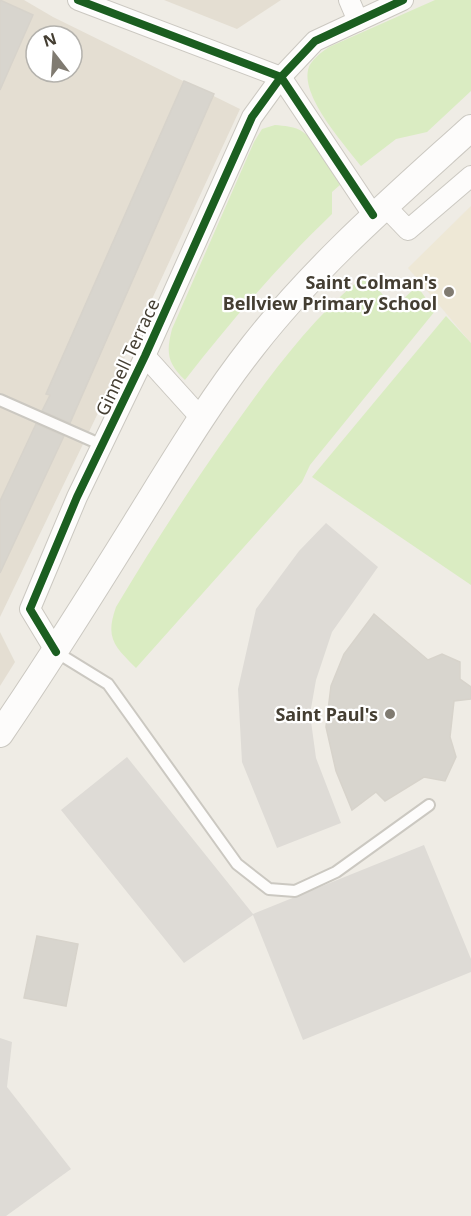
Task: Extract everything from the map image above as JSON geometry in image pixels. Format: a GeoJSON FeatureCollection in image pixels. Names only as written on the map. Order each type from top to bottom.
{"type":"FeatureCollection","features":[{"type":"Feature","properties":{"kind":"street"},"geometry":{"type":"LineString","coordinates":[[78,0],[281,77],[379,211],[408,230],[471,176]]}},
{"type":"Feature","properties":{"kind":"street"},"geometry":{"type":"LineString","coordinates":[[349,0],[358,21]]}},
{"type":"Feature","properties":{"kind":"street","name":"Ginnell Terrace"},"geometry":{"type":"LineString","coordinates":[[56,652],[30,609],[77,497],[145,356],[252,117],[281,77],[315,41],[403,0]]}},
{"type":"Feature","properties":{"kind":"street"},"geometry":{"type":"LineString","coordinates":[[0,734],[56,652],[201,418],[252,347],[298,291],[379,211],[471,128]]}},
{"type":"Feature","properties":{"kind":"street"},"geometry":{"type":"LineString","coordinates":[[145,356],[201,418]]}},
{"type":"Feature","properties":{"kind":"lane"},"geometry":{"type":"LineString","coordinates":[[0,400],[102,445]]}},
{"type":"Feature","properties":{"kind":"lane"},"geometry":{"type":"LineString","coordinates":[[56,652],[108,684],[237,864],[269,889],[295,891],[336,872],[429,805]]}},
{"type":"Feature","properties":{"kind":"shaded area"},"geometry":{"type":"Polygon","coordinates":[[[0,0],[24,0],[67,24],[24,24],[24,84],[84,84],[84,32],[240,109],[133,340],[0,617],[0,0]]]}},
{"type":"Feature","properties":{"kind":"shaded area"},"geometry":{"type":"Polygon","coordinates":[[[164,0],[281,0],[237,29],[164,0]]]}},
{"type":"Feature","properties":{"kind":"shaded area","name":"Saint Colman's Bellview Primary School"},"geometry":{"type":"Polygon","coordinates":[[[471,206],[471,343],[408,268],[471,206]]]}},
{"type":"Feature","properties":{"kind":"shaded area"},"geometry":{"type":"Polygon","coordinates":[[[326,523],[378,567],[332,632],[316,680],[310,714],[316,758],[341,823],[277,848],[242,762],[238,689],[256,609],[299,551],[326,523]]]}},
{"type":"Feature","properties":{"kind":"shaded area"},"geometry":{"type":"Polygon","coordinates":[[[0,632],[15,662],[0,686],[0,632]]]}},
{"type":"Feature","properties":{"kind":"shaded area"},"geometry":{"type":"Polygon","coordinates":[[[127,757],[253,914],[424,845],[471,959],[471,972],[303,1040],[253,915],[184,963],[61,810],[127,757]]]}},
{"type":"Feature","properties":{"kind":"shaded area"},"geometry":{"type":"Polygon","coordinates":[[[0,1038],[12,1042],[7,1087],[71,1169],[6,1216],[0,1216],[0,1038]]]}},
{"type":"Feature","properties":{"kind":"green space"},"geometry":{"type":"Polygon","coordinates":[[[435,0],[471,0],[471,91],[427,132],[396,139],[361,166],[318,107],[308,81],[309,66],[329,47],[435,0]]]}},
{"type":"Feature","properties":{"kind":"green space"},"geometry":{"type":"Polygon","coordinates":[[[275,125],[300,130],[309,137],[324,157],[340,185],[332,192],[332,214],[256,294],[185,380],[169,357],[172,329],[254,142],[262,129],[275,125]]]}},
{"type":"Feature","properties":{"kind":"green space"},"geometry":{"type":"Polygon","coordinates":[[[367,276],[389,302],[398,304],[417,286],[435,311],[310,465],[302,482],[136,668],[122,654],[114,641],[111,627],[116,607],[218,448],[263,387],[307,331],[341,296],[367,276]]]}},
{"type":"Feature","properties":{"kind":"green space"},"geometry":{"type":"Polygon","coordinates":[[[446,316],[471,343],[471,585],[312,477],[446,316]]]}},
{"type":"Feature","properties":{"kind":"building"},"geometry":{"type":"Polygon","coordinates":[[[0,0],[33,15],[29,24],[24,24],[24,35],[0,90],[0,0]]]}},
{"type":"Feature","properties":{"kind":"building"},"geometry":{"type":"Polygon","coordinates":[[[184,81],[214,94],[70,423],[42,411],[50,395],[46,394],[184,81]]]}},
{"type":"Feature","properties":{"kind":"building"},"geometry":{"type":"Polygon","coordinates":[[[36,424],[64,436],[0,573],[0,501],[36,424]]]}},
{"type":"Feature","properties":{"kind":"building","name":"Saint Paul's"},"geometry":{"type":"Polygon","coordinates":[[[374,614],[428,660],[442,654],[460,662],[460,679],[471,687],[471,699],[454,701],[450,737],[456,757],[445,781],[424,777],[385,801],[376,792],[352,810],[336,771],[326,727],[331,686],[344,654],[374,614]]]}},
{"type":"Feature","properties":{"kind":"building"},"geometry":{"type":"Polygon","coordinates":[[[37,936],[78,944],[66,1006],[24,998],[37,936]]]}},
{"type":"Feature","properties":{"kind":"cycle path"},"geometry":{"type":"LineString","coordinates":[[78,0],[281,77],[373,215]]}},
{"type":"Feature","properties":{"kind":"cycle path"},"geometry":{"type":"LineString","coordinates":[[56,652],[30,609],[77,497],[145,356],[252,117],[281,77],[315,41],[403,0]]}},
{"type":"Feature","properties":{"kind":"place","name":"Saint Colman's Bellview Primary School"},"geometry":{"type":"Point","coordinates":[449,292]}},
{"type":"Feature","properties":{"kind":"place","name":"Saint Paul's"},"geometry":{"type":"Point","coordinates":[390,714]}}]}
